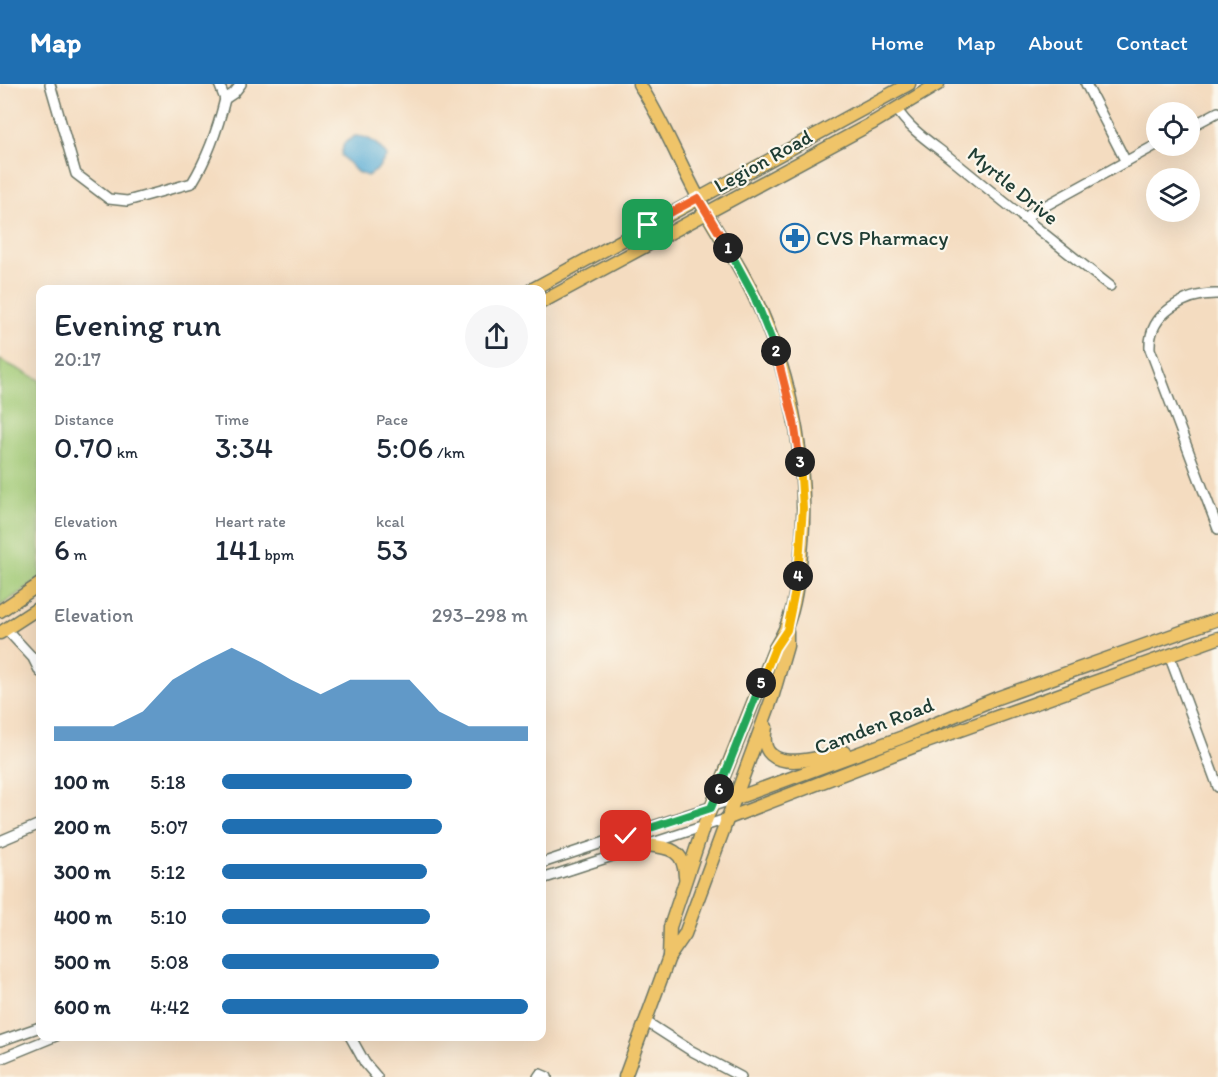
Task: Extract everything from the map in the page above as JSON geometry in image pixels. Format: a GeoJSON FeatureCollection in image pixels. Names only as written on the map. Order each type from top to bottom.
{"type":"FeatureCollection","features":[{"type":"Feature","properties":{"kind":"main road","name":"Legion Road"},"geometry":{"type":"LineString","coordinates":[[540,285],[909,84]]}},
{"type":"Feature","properties":{"kind":"main road","name":"Legion Road"},"geometry":{"type":"LineString","coordinates":[[546,300],[708,214],[938,84]]}},
{"type":"Feature","properties":{"kind":"main road"},"geometry":{"type":"LineString","coordinates":[[644,86],[698,198],[743,274],[763,316],[777,356],[795,428],[802,481],[803,538],[796,593],[787,630],[787,646],[772,698],[764,735],[765,744],[770,753],[789,763],[903,737]]}},
{"type":"Feature","properties":{"kind":"main road"},"geometry":{"type":"LineString","coordinates":[[546,287],[566,270]]}},
{"type":"Feature","properties":{"kind":"main road"},"geometry":{"type":"LineString","coordinates":[[36,587],[0,613],[2,628],[36,609]]}},
{"type":"Feature","properties":{"kind":"main road","name":"Camden Road"},"geometry":{"type":"LineString","coordinates":[[734,799],[903,737],[997,698],[1218,619]]}},
{"type":"Feature","properties":{"kind":"main road"},"geometry":{"type":"LineString","coordinates":[[669,957],[670,927],[703,828],[775,648],[787,630]]}},
{"type":"Feature","properties":{"kind":"main road","name":"Camden Road"},"geometry":{"type":"LineString","coordinates":[[726,819],[918,745],[1218,638]]}},
{"type":"Feature","properties":{"kind":"main road"},"geometry":{"type":"LineString","coordinates":[[625,1077],[669,957],[685,934],[772,698]]}},
{"type":"Feature","properties":{"kind":"main road"},"geometry":{"type":"LineString","coordinates":[[646,845],[671,849],[681,857],[685,866],[685,882]]}},
{"type":"Feature","properties":{"kind":"street"},"geometry":{"type":"LineString","coordinates":[[50,84],[76,174],[109,199],[127,201],[192,183],[202,166],[221,118],[225,99],[233,89],[241,84]]}},
{"type":"Feature","properties":{"kind":"street"},"geometry":{"type":"LineString","coordinates":[[220,84],[225,99]]}},
{"type":"Feature","properties":{"kind":"street"},"geometry":{"type":"LineString","coordinates":[[1086,84],[1126,162]]}},
{"type":"Feature","properties":{"kind":"street","name":"Myrtle Drive"},"geometry":{"type":"LineString","coordinates":[[897,109],[902,117],[1023,218],[1110,286]]}},
{"type":"Feature","properties":{"kind":"street"},"geometry":{"type":"LineString","coordinates":[[1200,122],[1218,112]]}},
{"type":"Feature","properties":{"kind":"street"},"geometry":{"type":"LineString","coordinates":[[1023,218],[1146,151]]}},
{"type":"Feature","properties":{"kind":"street"},"geometry":{"type":"LineString","coordinates":[[1218,294],[1189,299],[1171,307],[1155,324],[1150,349],[1218,529]]}},
{"type":"Feature","properties":{"kind":"street"},"geometry":{"type":"LineString","coordinates":[[2,628],[33,658],[36,664]]}},
{"type":"Feature","properties":{"kind":"street"},"geometry":{"type":"LineString","coordinates":[[1169,656],[1218,787]]}},
{"type":"Feature","properties":{"kind":"street","name":"Camden Road"},"geometry":{"type":"LineString","coordinates":[[546,862],[734,799]]}},
{"type":"Feature","properties":{"kind":"street","name":"Camden Road"},"geometry":{"type":"LineString","coordinates":[[546,878],[726,819]]}},
{"type":"Feature","properties":{"kind":"street"},"geometry":{"type":"LineString","coordinates":[[0,841],[36,826]]}},
{"type":"Feature","properties":{"kind":"street"},"geometry":{"type":"LineString","coordinates":[[645,1021],[690,1050],[741,1077]]}},
{"type":"Feature","properties":{"kind":"street"},"geometry":{"type":"LineString","coordinates":[[0,1041],[36,1028]]}},
{"type":"Feature","properties":{"kind":"street"},"geometry":{"type":"LineString","coordinates":[[0,1059],[44,1041]]}},
{"type":"Feature","properties":{"kind":"street"},"geometry":{"type":"LineString","coordinates":[[353,1041],[377,1077]]}},
{"type":"Feature","properties":{"kind":"street"},"geometry":{"type":"LineString","coordinates":[[538,1077],[540,1074],[548,1077]]}},
{"type":"Feature","properties":{"kind":"green space"},"geometry":{"type":"Polygon","coordinates":[[[0,360],[36,378],[36,582],[0,606],[0,360]]]}},
{"type":"Feature","properties":{"kind":"water"},"geometry":{"type":"Polygon","coordinates":[[[355,136],[374,142],[387,156],[376,171],[367,176],[357,172],[341,155],[344,143],[355,136]]]}},
{"type":"Feature","properties":{"kind":"place","name":"CVS Pharmacy"},"geometry":{"type":"Point","coordinates":[795,238]}},
{"type":"Feature","properties":{"kind":"route"},"geometry":{"type":"LineString","coordinates":[[626,836],[711,808],[775,648],[787,630],[796,593],[803,538],[800,454],[794,422],[777,356],[754,296],[698,198],[648,225]]}}]}
